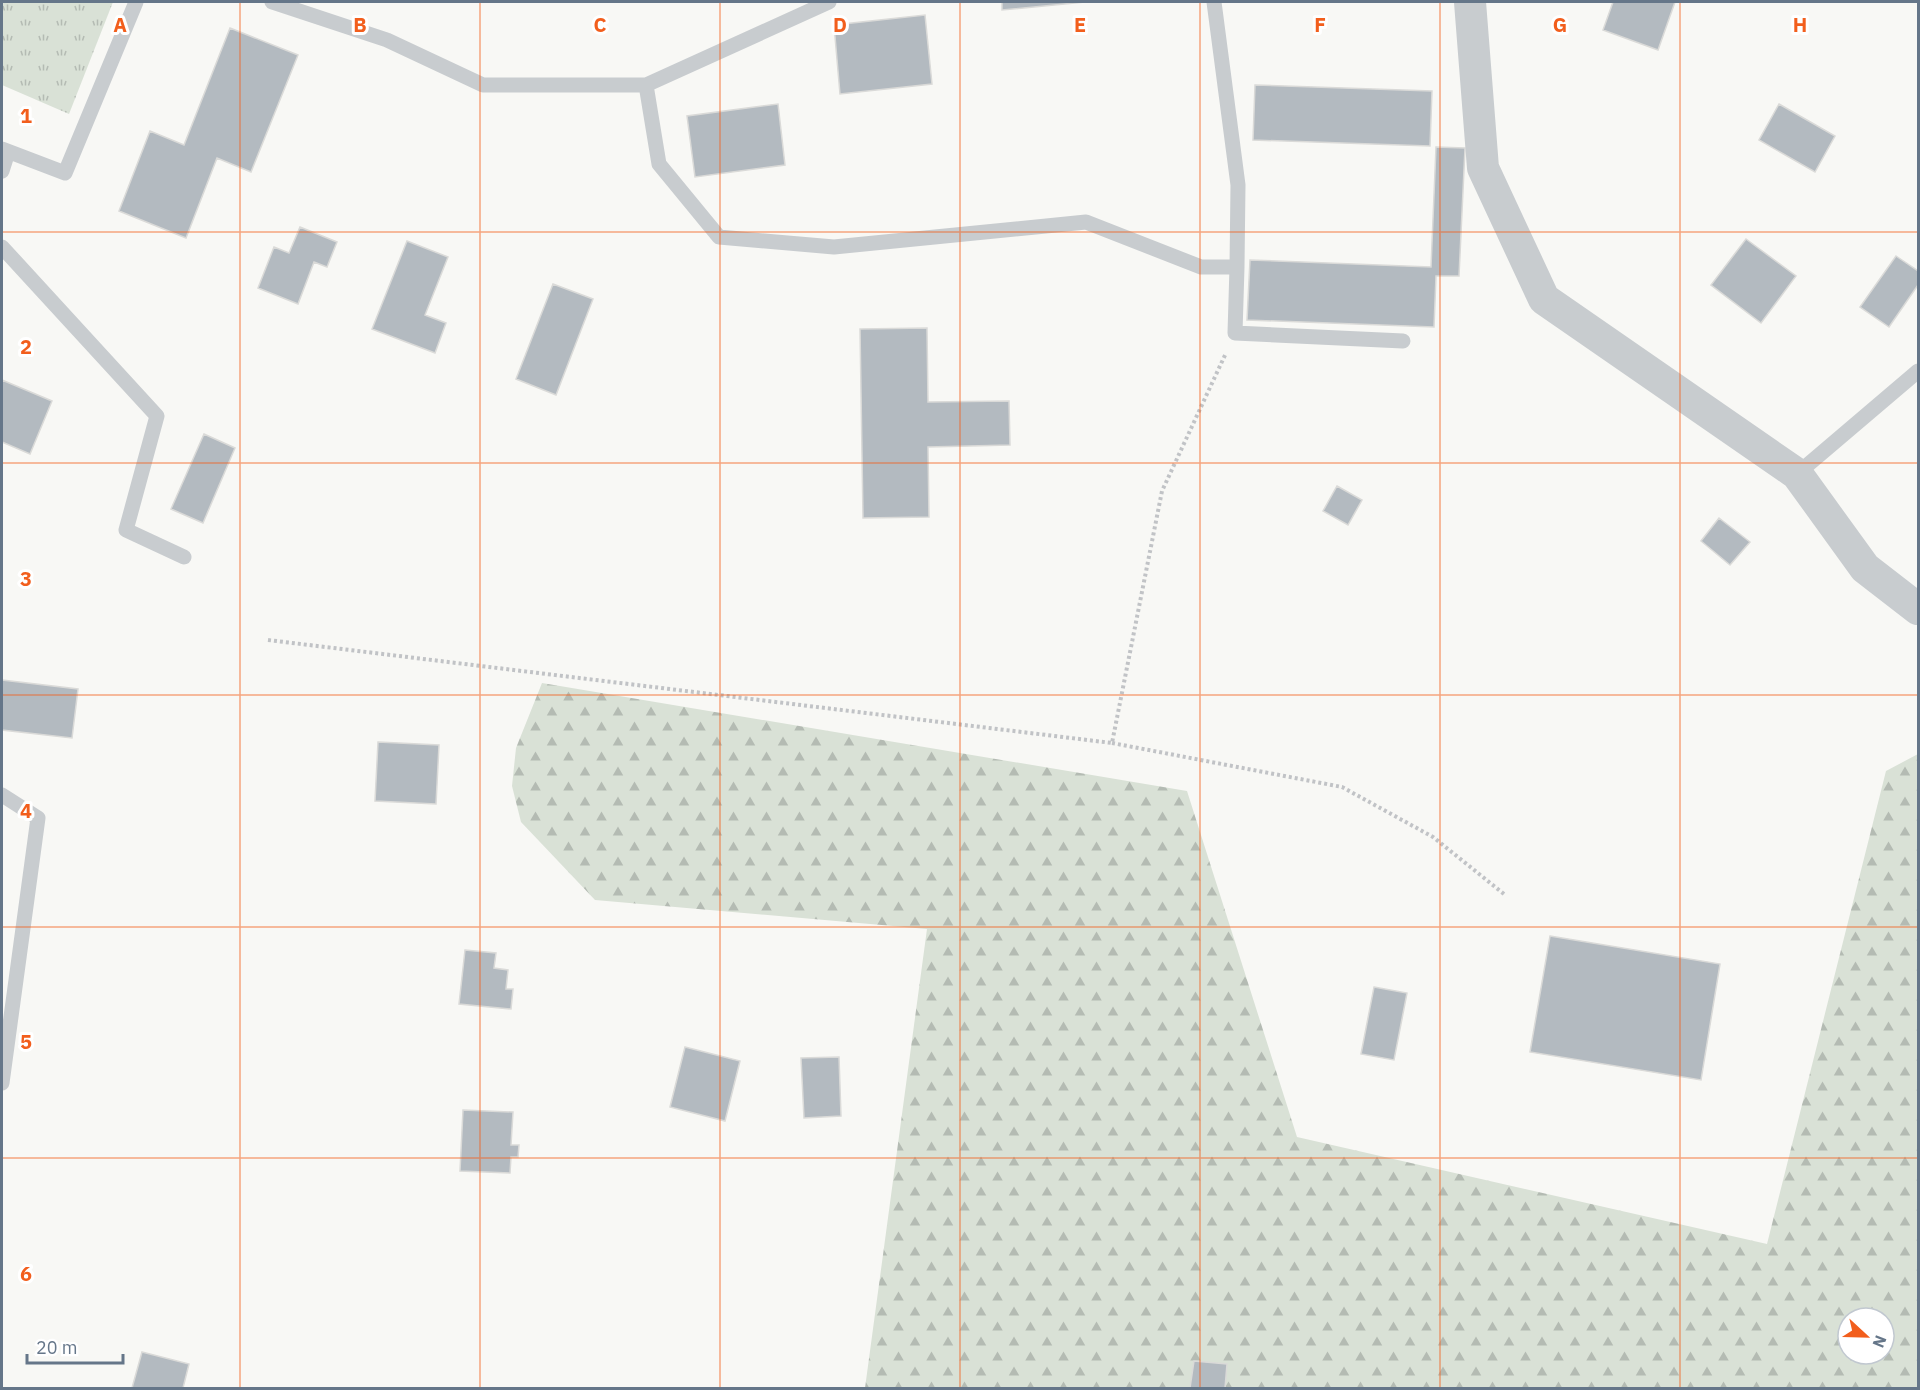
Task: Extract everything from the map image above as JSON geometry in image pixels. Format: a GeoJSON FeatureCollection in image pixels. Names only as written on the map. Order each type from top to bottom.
{"type":"FeatureCollection","features":[{"type":"Feature","properties":{"kind":"street"},"geometry":{"type":"LineString","coordinates":[[1470,2],[1483,168],[1544,298],[1797,474],[1865,568],[1918,609]]}},
{"type":"Feature","properties":{"kind":"lane"},"geometry":{"type":"LineString","coordinates":[[2,171],[5,150],[65,173],[136,2]]}},
{"type":"Feature","properties":{"kind":"lane"},"geometry":{"type":"LineString","coordinates":[[272,2],[387,40],[483,85],[646,85],[829,2]]}},
{"type":"Feature","properties":{"kind":"lane"},"geometry":{"type":"LineString","coordinates":[[1214,2],[1238,185],[1235,333],[1403,341]]}},
{"type":"Feature","properties":{"kind":"lane"},"geometry":{"type":"LineString","coordinates":[[646,85],[659,164],[719,237],[834,248],[1086,222],[1201,267],[1237,267]]}},
{"type":"Feature","properties":{"kind":"lane"},"geometry":{"type":"LineString","coordinates":[[2,247],[157,416],[126,530],[184,557]]}},
{"type":"Feature","properties":{"kind":"lane"},"geometry":{"type":"LineString","coordinates":[[1797,474],[1918,371]]}},
{"type":"Feature","properties":{"kind":"lane"},"geometry":{"type":"LineString","coordinates":[[2,795],[38,818],[2,1083]]}},
{"type":"Feature","properties":{"kind":"path"},"geometry":{"type":"LineString","coordinates":[[1112,743],[1162,491],[1235,333]]}},
{"type":"Feature","properties":{"kind":"path"},"geometry":{"type":"LineString","coordinates":[[268,640],[1112,743],[1342,787],[1433,837],[1504,894]]}},
{"type":"Feature","properties":{"kind":"green space"},"geometry":{"type":"Polygon","coordinates":[[[2,2],[113,2],[69,114],[2,85],[2,2]]]}},
{"type":"Feature","properties":{"kind":"green space"},"geometry":{"type":"Polygon","coordinates":[[[542,683],[1187,791],[1297,1137],[1767,1244],[1886,771],[1918,754],[1918,1388],[865,1388],[927,929],[595,900],[521,822],[512,786],[516,748],[542,683]]]}},
{"type":"Feature","properties":{"kind":"building"},"geometry":{"type":"Polygon","coordinates":[[[1002,2],[1085,2],[1002,10],[1002,2]]]}},
{"type":"Feature","properties":{"kind":"building"},"geometry":{"type":"Polygon","coordinates":[[[1613,2],[1675,2],[1658,50],[1603,30],[1613,2]]]}},
{"type":"Feature","properties":{"kind":"building"},"geometry":{"type":"Polygon","coordinates":[[[925,15],[932,84],[840,94],[834,25],[925,15]]]}},
{"type":"Feature","properties":{"kind":"building"},"geometry":{"type":"Polygon","coordinates":[[[230,28],[298,55],[251,172],[217,158],[186,238],[119,211],[150,131],[184,145],[230,28]]]}},
{"type":"Feature","properties":{"kind":"building"},"geometry":{"type":"Polygon","coordinates":[[[1255,85],[1432,91],[1430,146],[1253,140],[1255,85]]]}},
{"type":"Feature","properties":{"kind":"building"},"geometry":{"type":"Polygon","coordinates":[[[778,104],[785,165],[695,177],[687,116],[778,104]]]}},
{"type":"Feature","properties":{"kind":"building"},"geometry":{"type":"Polygon","coordinates":[[[1779,104],[1835,136],[1815,172],[1759,140],[1779,104]]]}},
{"type":"Feature","properties":{"kind":"building"},"geometry":{"type":"Polygon","coordinates":[[[1436,147],[1465,148],[1459,276],[1436,276],[1434,327],[1247,320],[1250,260],[1431,267],[1436,147]]]}},
{"type":"Feature","properties":{"kind":"building"},"geometry":{"type":"Polygon","coordinates":[[[300,227],[337,242],[327,267],[314,262],[298,304],[258,288],[274,247],[289,253],[300,227]]]}},
{"type":"Feature","properties":{"kind":"building"},"geometry":{"type":"Polygon","coordinates":[[[1746,239],[1796,276],[1761,323],[1711,285],[1746,239]]]}},
{"type":"Feature","properties":{"kind":"building"},"geometry":{"type":"Polygon","coordinates":[[[407,241],[448,257],[425,315],[446,323],[435,353],[372,329],[407,241]]]}},
{"type":"Feature","properties":{"kind":"building"},"geometry":{"type":"Polygon","coordinates":[[[1896,256],[1918,271],[1918,285],[1889,327],[1860,307],[1896,256]]]}},
{"type":"Feature","properties":{"kind":"building"},"geometry":{"type":"Polygon","coordinates":[[[553,284],[593,299],[556,395],[516,379],[553,284]]]}},
{"type":"Feature","properties":{"kind":"building"},"geometry":{"type":"Polygon","coordinates":[[[927,328],[928,402],[1009,401],[1010,445],[928,447],[929,517],[863,518],[860,329],[927,328]]]}},
{"type":"Feature","properties":{"kind":"building"},"geometry":{"type":"Polygon","coordinates":[[[2,380],[52,401],[30,454],[2,442],[2,380]]]}},
{"type":"Feature","properties":{"kind":"building"},"geometry":{"type":"Polygon","coordinates":[[[204,434],[235,448],[203,523],[171,509],[204,434]]]}},
{"type":"Feature","properties":{"kind":"building"},"geometry":{"type":"Polygon","coordinates":[[[1337,486],[1362,500],[1348,525],[1323,511],[1337,486]]]}},
{"type":"Feature","properties":{"kind":"building"},"geometry":{"type":"Polygon","coordinates":[[[1719,518],[1750,542],[1730,565],[1701,541],[1719,518]]]}},
{"type":"Feature","properties":{"kind":"building"},"geometry":{"type":"Polygon","coordinates":[[[2,680],[78,689],[72,738],[2,730],[2,680]]]}},
{"type":"Feature","properties":{"kind":"building"},"geometry":{"type":"Polygon","coordinates":[[[378,742],[439,745],[436,804],[375,801],[378,742]]]}},
{"type":"Feature","properties":{"kind":"building"},"geometry":{"type":"Polygon","coordinates":[[[1550,936],[1720,964],[1701,1080],[1530,1052],[1550,936]]]}},
{"type":"Feature","properties":{"kind":"building"},"geometry":{"type":"Polygon","coordinates":[[[465,950],[496,953],[494,968],[508,970],[506,989],[513,989],[511,1009],[459,1004],[465,950]]]}},
{"type":"Feature","properties":{"kind":"building"},"geometry":{"type":"Polygon","coordinates":[[[1374,987],[1407,993],[1394,1060],[1361,1054],[1374,987]]]}},
{"type":"Feature","properties":{"kind":"building"},"geometry":{"type":"Polygon","coordinates":[[[685,1047],[740,1061],[725,1121],[670,1107],[685,1047]]]}},
{"type":"Feature","properties":{"kind":"building"},"geometry":{"type":"Polygon","coordinates":[[[839,1057],[841,1116],[804,1118],[801,1058],[839,1057]]]}},
{"type":"Feature","properties":{"kind":"building"},"geometry":{"type":"Polygon","coordinates":[[[463,1110],[513,1112],[511,1145],[519,1145],[518,1157],[511,1157],[510,1173],[460,1171],[463,1110]]]}},
{"type":"Feature","properties":{"kind":"building"},"geometry":{"type":"Polygon","coordinates":[[[142,1352],[189,1364],[183,1388],[132,1388],[142,1352]]]}},
{"type":"Feature","properties":{"kind":"building"},"geometry":{"type":"Polygon","coordinates":[[[1194,1361],[1227,1364],[1225,1388],[1190,1388],[1194,1361]]]}}]}
